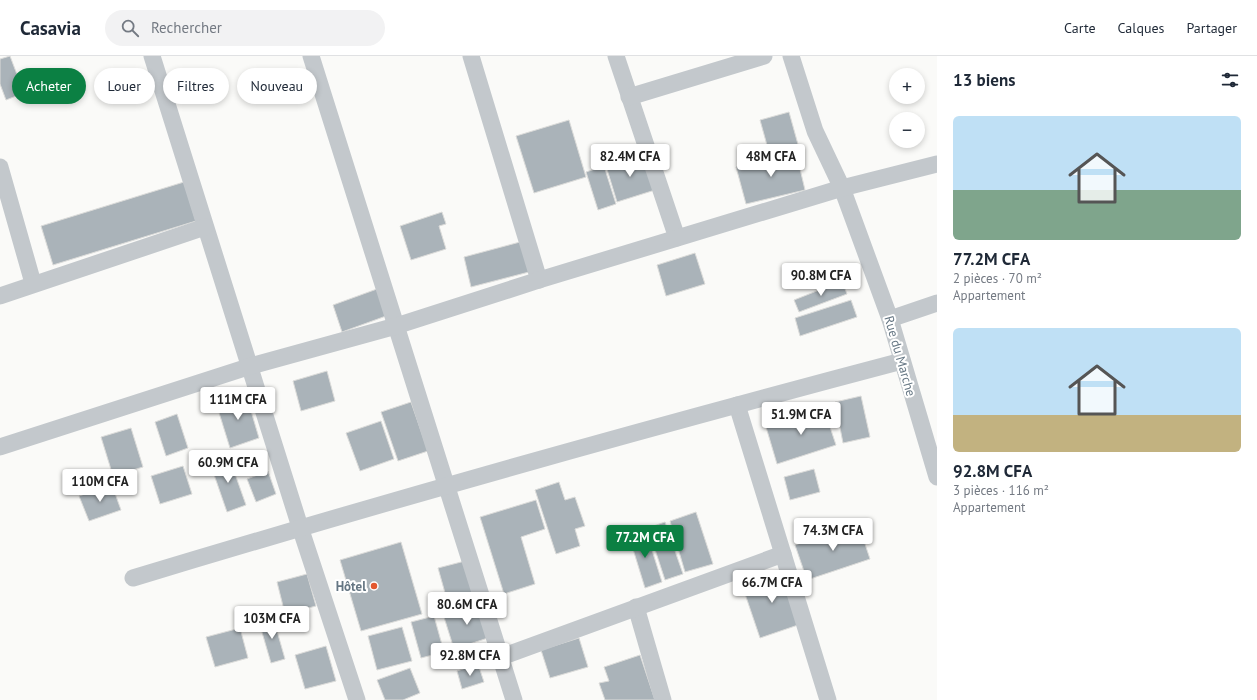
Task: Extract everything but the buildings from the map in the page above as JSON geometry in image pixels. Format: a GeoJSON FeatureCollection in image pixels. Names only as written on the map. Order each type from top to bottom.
{"type":"FeatureCollection","features":[{"type":"Feature","properties":{"kind":"street"},"geometry":{"type":"LineString","coordinates":[[152,56],[205,227],[251,366],[300,527],[357,700]]}},
{"type":"Feature","properties":{"kind":"street"},"geometry":{"type":"LineString","coordinates":[[311,56],[448,486],[514,700]]}},
{"type":"Feature","properties":{"kind":"street"},"geometry":{"type":"LineString","coordinates":[[471,56],[539,280]]}},
{"type":"Feature","properties":{"kind":"street"},"geometry":{"type":"LineString","coordinates":[[616,56],[628,97],[677,238]]}},
{"type":"Feature","properties":{"kind":"street"},"geometry":{"type":"LineString","coordinates":[[628,97],[764,56]]}},
{"type":"Feature","properties":{"kind":"street","name":"Rue du Marche"},"geometry":{"type":"LineString","coordinates":[[791,56],[815,130],[842,188],[890,319],[937,477]]}},
{"type":"Feature","properties":{"kind":"street"},"geometry":{"type":"LineString","coordinates":[[0,447],[251,366],[396,326],[539,280],[842,188],[937,164]]}},
{"type":"Feature","properties":{"kind":"street"},"geometry":{"type":"LineString","coordinates":[[0,167],[33,283]]}},
{"type":"Feature","properties":{"kind":"street"},"geometry":{"type":"LineString","coordinates":[[0,296],[33,283],[205,227]]}},
{"type":"Feature","properties":{"kind":"street"},"geometry":{"type":"LineString","coordinates":[[890,319],[937,303]]}},
{"type":"Feature","properties":{"kind":"street"},"geometry":{"type":"LineString","coordinates":[[133,578],[300,527],[737,404],[902,361]]}},
{"type":"Feature","properties":{"kind":"street"},"geometry":{"type":"LineString","coordinates":[[737,404],[828,700]]}},
{"type":"Feature","properties":{"kind":"street"},"geometry":{"type":"LineString","coordinates":[[501,657],[783,554]]}},
{"type":"Feature","properties":{"kind":"street"},"geometry":{"type":"LineString","coordinates":[[636,607],[663,700]]}},
{"type":"Feature","properties":{"kind":"place","name":"Hôtel"},"geometry":{"type":"Point","coordinates":[374,586]}}]}
